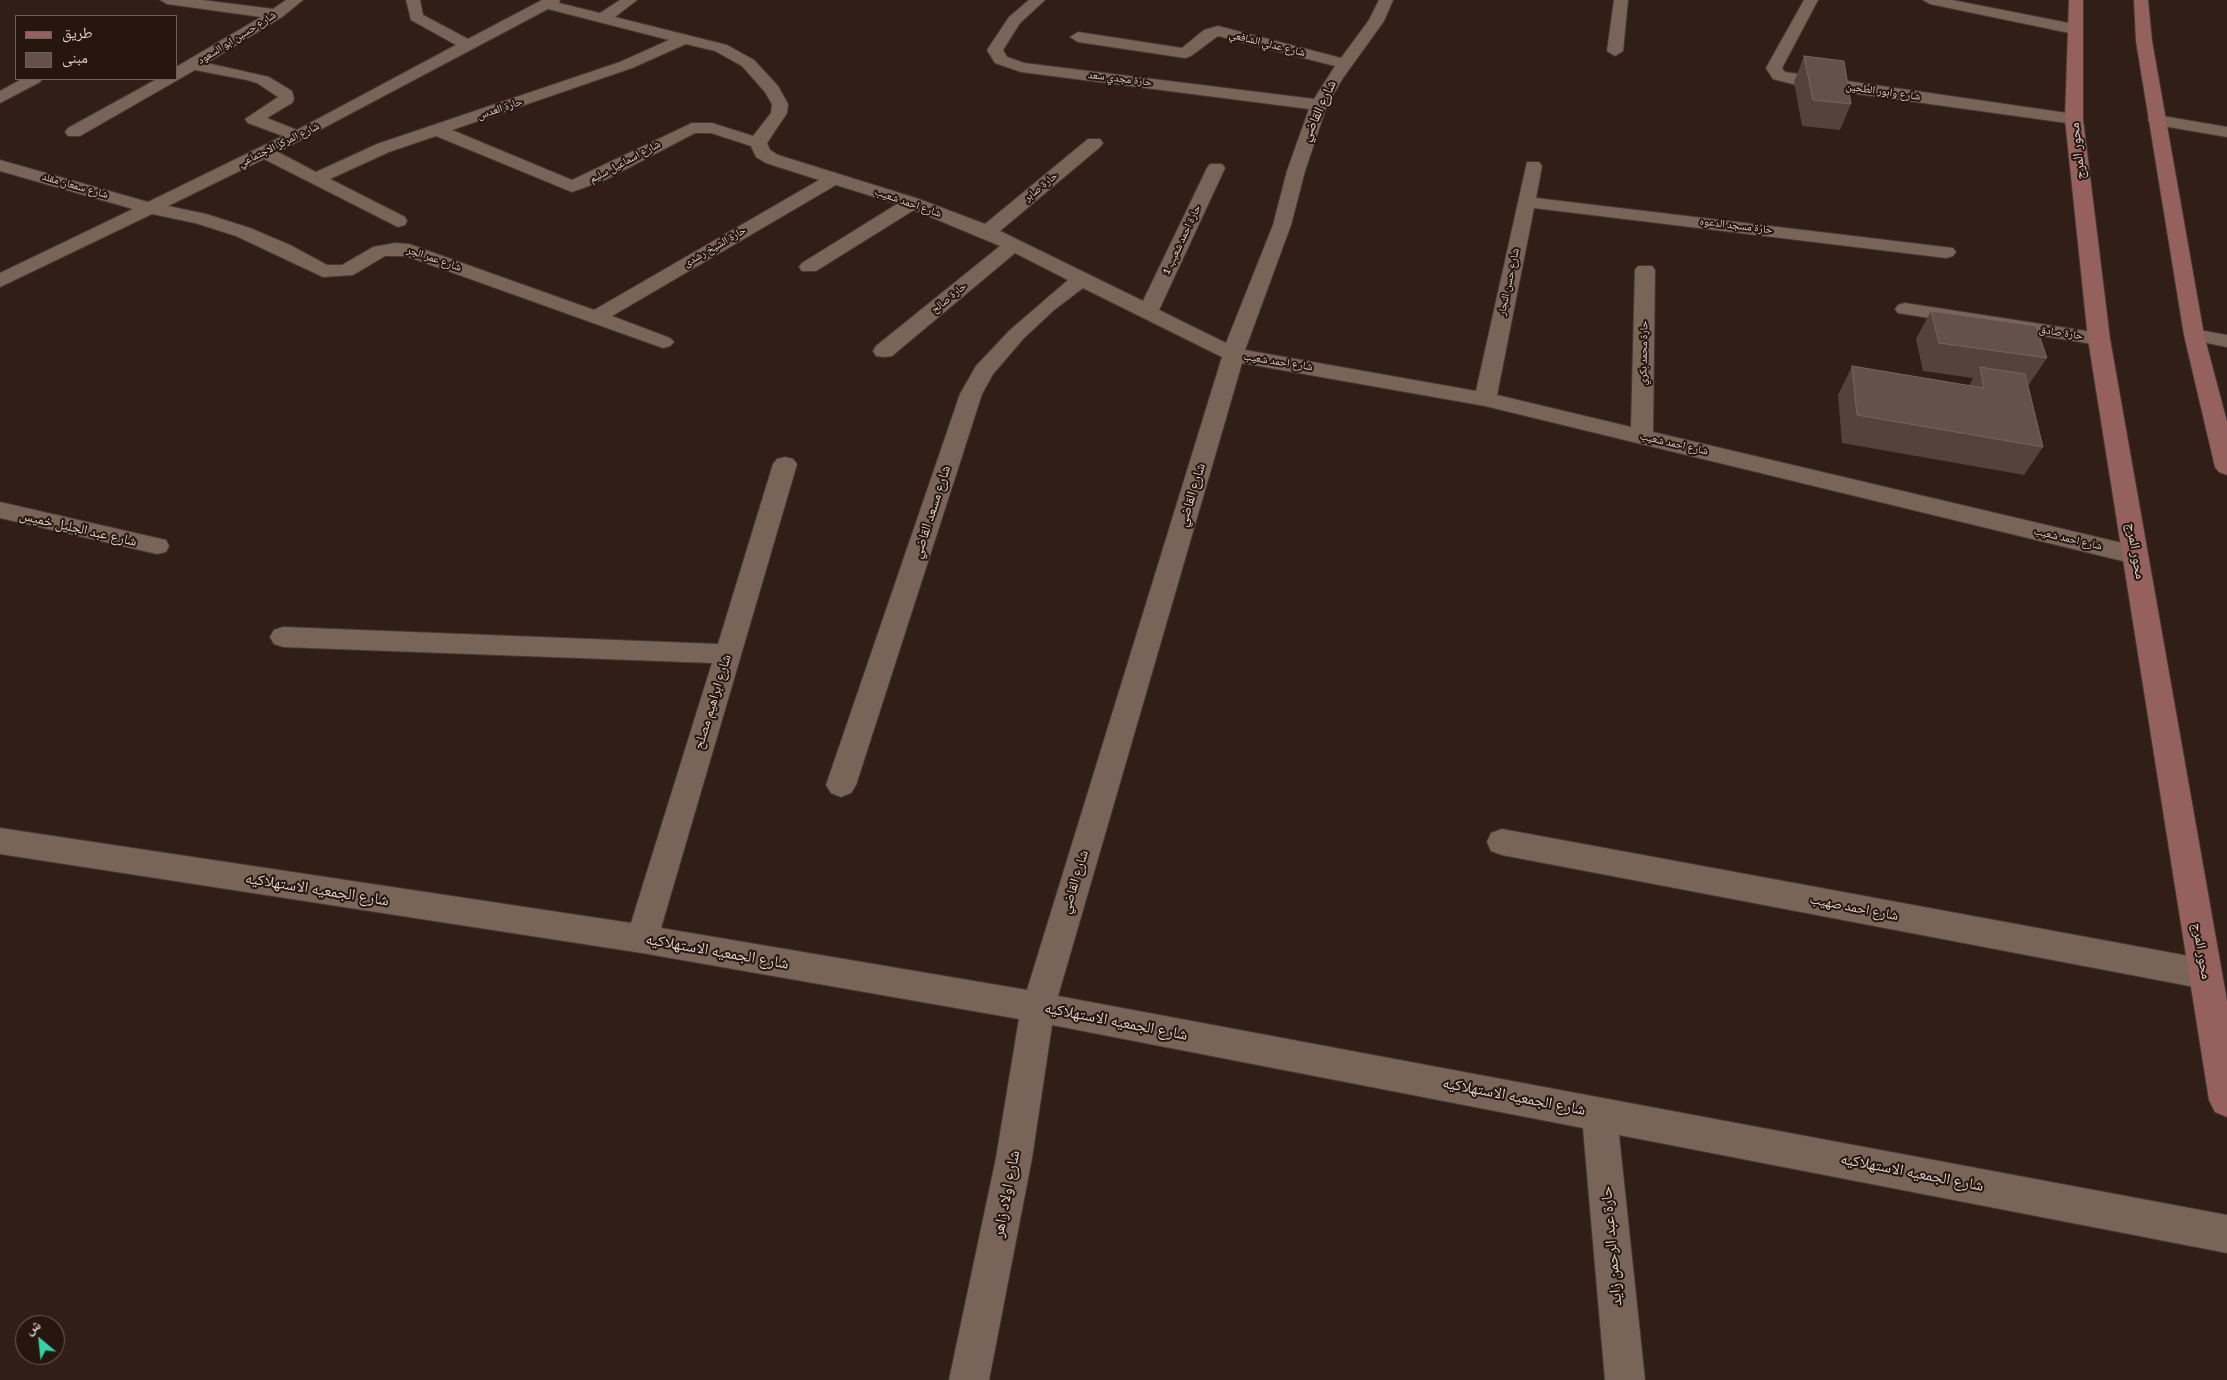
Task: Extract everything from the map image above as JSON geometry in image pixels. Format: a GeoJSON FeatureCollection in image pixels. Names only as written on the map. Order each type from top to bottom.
{"type":"FeatureCollection","features":[{"type":"Feature","properties":{"kind":"main road","name":"محور المرج"},"geometry":{"type":"LineString","coordinates":[[2076,0],[2074,29],[2074,119],[2099,339],[2227,1100]]}},
{"type":"Feature","properties":{"kind":"main road"},"geometry":{"type":"LineString","coordinates":[[2141,0],[2144,42],[2194,335],[2227,467]]}},
{"type":"Feature","properties":{"kind":"street","name":"شارع حسين ابو السعود"},"geometry":{"type":"LineString","coordinates":[[178,73],[194,65],[296,0]]}},
{"type":"Feature","properties":{"kind":"street"},"geometry":{"type":"LineString","coordinates":[[413,0],[416,17],[469,46]]}},
{"type":"Feature","properties":{"kind":"street"},"geometry":{"type":"LineString","coordinates":[[603,18],[630,0]]}},
{"type":"Feature","properties":{"kind":"street","name":"حارة مجدي سعد"},"geometry":{"type":"LineString","coordinates":[[1038,0],[1014,20],[995,50],[1001,60],[1021,67],[1319,105]]}},
{"type":"Feature","properties":{"kind":"street","name":"شارع القاضي"},"geometry":{"type":"LineString","coordinates":[[1038,1007],[1235,356],[1239,336],[1282,225],[1301,154],[1319,105],[1345,64],[1376,21],[1386,0]]}},
{"type":"Feature","properties":{"kind":"street"},"geometry":{"type":"LineString","coordinates":[[1615,51],[1620,0]]}},
{"type":"Feature","properties":{"kind":"street","name":"شارع وابور الطحين"},"geometry":{"type":"LineString","coordinates":[[1811,0],[1774,68],[1774,72],[1779,76],[1800,81],[2074,119]]}},
{"type":"Feature","properties":{"kind":"street"},"geometry":{"type":"LineString","coordinates":[[1930,0],[2074,29]]}},
{"type":"Feature","properties":{"kind":"street"},"geometry":{"type":"LineString","coordinates":[[550,2],[603,18],[721,48],[748,63],[772,90],[780,104],[779,113],[758,143]]}},
{"type":"Feature","properties":{"kind":"street","name":"شارع المركز الاجتماعي"},"geometry":{"type":"LineString","coordinates":[[0,281],[298,136],[550,2]]}},
{"type":"Feature","properties":{"kind":"street"},"geometry":{"type":"LineString","coordinates":[[168,5],[276,14]]}},
{"type":"Feature","properties":{"kind":"street","name":"شارع عدلي الشافعي"},"geometry":{"type":"LineString","coordinates":[[1078,38],[1186,53],[1209,33],[1218,31],[1345,64]]}},
{"type":"Feature","properties":{"kind":"street","name":"حارة العدس"},"geometry":{"type":"LineString","coordinates":[[315,178],[383,148],[439,131],[626,65],[684,39]]}},
{"type":"Feature","properties":{"kind":"street"},"geometry":{"type":"LineString","coordinates":[[194,65],[251,76],[263,80],[286,95],[286,99],[254,119],[298,136]]}},
{"type":"Feature","properties":{"kind":"street"},"geometry":{"type":"LineString","coordinates":[[0,98],[32,80]]}},
{"type":"Feature","properties":{"kind":"street"},"geometry":{"type":"LineString","coordinates":[[74,132],[166,80]]}},
{"type":"Feature","properties":{"kind":"street"},"geometry":{"type":"LineString","coordinates":[[2157,120],[2227,132]]}},
{"type":"Feature","properties":{"kind":"street","name":"شارع اسماعيل سليم"},"geometry":{"type":"LineString","coordinates":[[439,131],[572,187],[600,176],[692,128],[712,128],[758,143]]}},
{"type":"Feature","properties":{"kind":"street","name":"شارع احمد شعيب"},"geometry":{"type":"LineString","coordinates":[[758,143],[762,153],[772,159],[912,203],[987,232],[1083,278],[1235,356],[1485,399],[2135,555]]}},
{"type":"Feature","properties":{"kind":"street","name":"حارة صابر"},"geometry":{"type":"LineString","coordinates":[[987,232],[1094,143]]}},
{"type":"Feature","properties":{"kind":"street"},"geometry":{"type":"LineString","coordinates":[[264,152],[398,221]]}},
{"type":"Feature","properties":{"kind":"street","name":"شارع سمعان مقلد"},"geometry":{"type":"LineString","coordinates":[[0,165],[150,208]]}},
{"type":"Feature","properties":{"kind":"street","name":"شارع حسن النجار"},"geometry":{"type":"LineString","coordinates":[[1485,399],[1533,166]]}},
{"type":"Feature","properties":{"kind":"street","name":"حارة احمد شعيب 1"},"geometry":{"type":"LineString","coordinates":[[1148,312],[1216,168]]}},
{"type":"Feature","properties":{"kind":"street","name":"حارة الشيخ رشدى"},"geometry":{"type":"LineString","coordinates":[[596,317],[835,178]]}},
{"type":"Feature","properties":{"kind":"street","name":"حارة مسجد الدعوه"},"geometry":{"type":"LineString","coordinates":[[1526,202],[1946,252]]}},
{"type":"Feature","properties":{"kind":"street"},"geometry":{"type":"LineString","coordinates":[[809,266],[912,203]]}},
{"type":"Feature","properties":{"kind":"street","name":"شارع عمر الجر"},"geometry":{"type":"LineString","coordinates":[[150,208],[199,218],[243,232],[283,249],[323,271],[346,270],[380,251],[409,250],[663,342]]}},
{"type":"Feature","properties":{"kind":"street","name":"حارة صالح"},"geometry":{"type":"LineString","coordinates":[[884,351],[1013,245]]}},
{"type":"Feature","properties":{"kind":"street","name":"حارة محمد بكري"},"geometry":{"type":"LineString","coordinates":[[1642,437],[1645,270]]}},
{"type":"Feature","properties":{"kind":"street","name":"شارع مسعد القاضي"},"geometry":{"type":"LineString","coordinates":[[842,785],[971,394],[984,371],[1017,334],[1047,306],[1083,278]]}},
{"type":"Feature","properties":{"kind":"street","name":"حارة صادق"},"geometry":{"type":"LineString","coordinates":[[1905,309],[2099,339]]}},
{"type":"Feature","properties":{"kind":"street"},"geometry":{"type":"LineString","coordinates":[[2194,335],[2227,341]]}},
{"type":"Feature","properties":{"kind":"street","name":"شارع ابراهيم مصلح"},"geometry":{"type":"LineString","coordinates":[[642,939],[785,464]]}},
{"type":"Feature","properties":{"kind":"street","name":"شارع عبد الجليل خميس"},"geometry":{"type":"LineString","coordinates":[[0,510],[157,546]]}},
{"type":"Feature","properties":{"kind":"street"},"geometry":{"type":"LineString","coordinates":[[283,637],[727,654]]}},
{"type":"Feature","properties":{"kind":"street","name":"شارع الجمعيه الاستهلاكيه"},"geometry":{"type":"LineString","coordinates":[[0,841],[642,939],[1038,1007],[2227,1234]]}},
{"type":"Feature","properties":{"kind":"street","name":"شارع احمد صهيب"},"geometry":{"type":"LineString","coordinates":[[1502,842],[2205,974]]}},
{"type":"Feature","properties":{"kind":"street","name":"شارع اولاد زاهر"},"geometry":{"type":"LineString","coordinates":[[969,1380],[1014,1158],[1038,1007]]}},
{"type":"Feature","properties":{"kind":"street","name":"حارة عبد الرحمن زايد"},"geometry":{"type":"LineString","coordinates":[[1599,1113],[1625,1380]]}},
{"type":"Feature","properties":{"kind":"building"},"geometry":{"type":"Polygon","coordinates":[[[1804,56],[1844,61],[1851,104],[1813,100],[1804,56]]]}},
{"type":"Feature","properties":{"kind":"building"},"geometry":{"type":"Polygon","coordinates":[[[1931,311],[2036,326],[2047,358],[1939,343],[1931,311]]]}},
{"type":"Feature","properties":{"kind":"building"},"geometry":{"type":"Polygon","coordinates":[[[1852,366],[1984,388],[1980,367],[2025,374],[2043,447],[1857,415],[1852,366]]]}}]}
